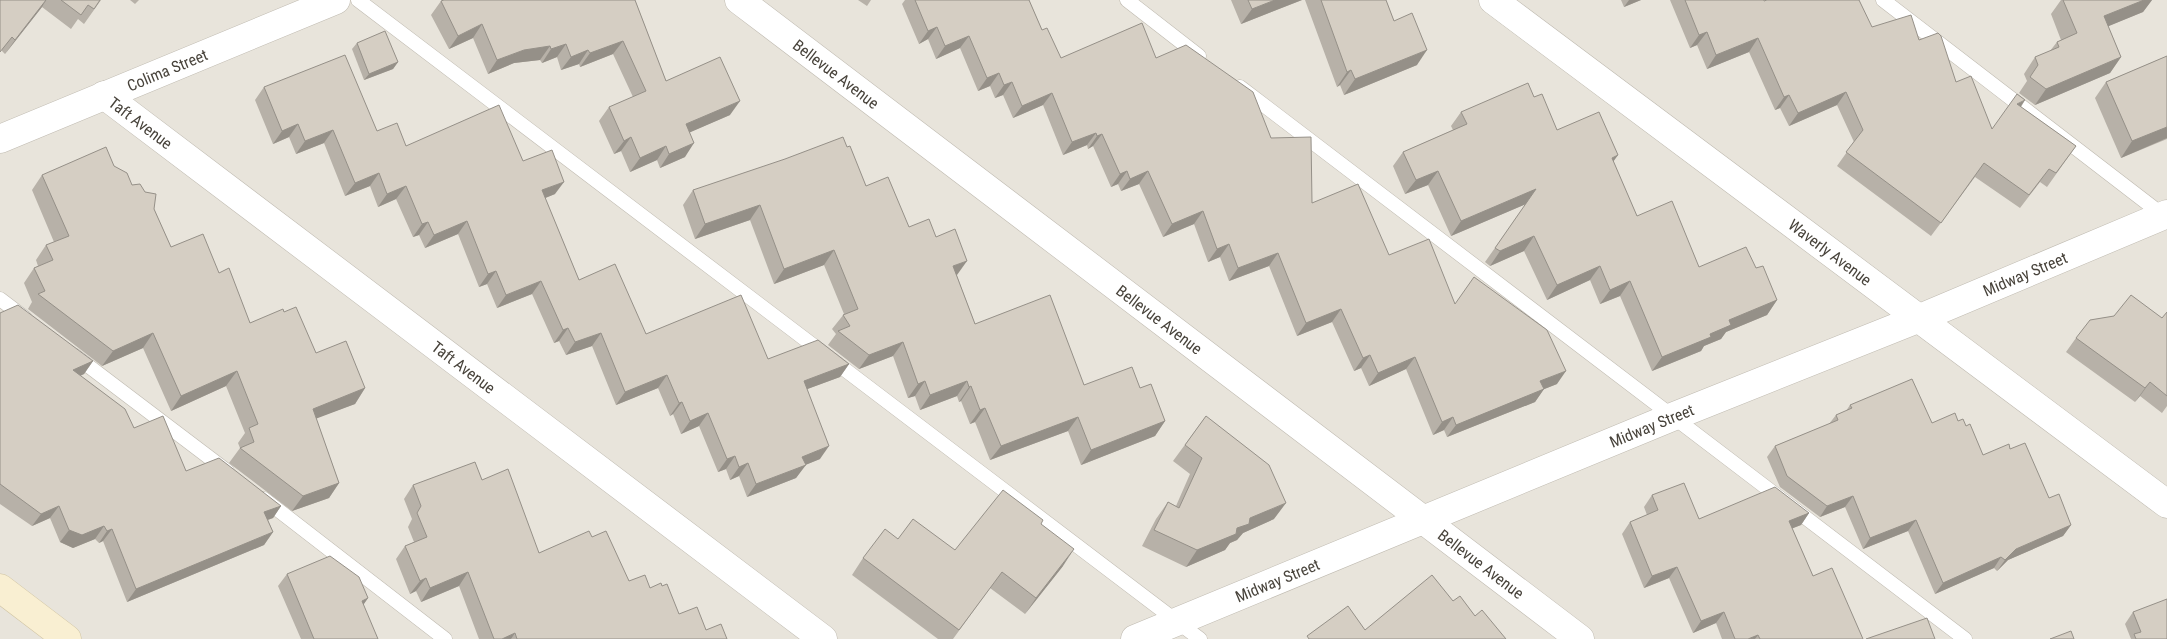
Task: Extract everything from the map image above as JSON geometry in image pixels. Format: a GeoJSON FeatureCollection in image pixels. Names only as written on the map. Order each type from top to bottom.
{"type":"FeatureCollection","features":[{"type":"Feature","properties":{"kind":"street","name":"Colima Street"},"geometry":{"type":"LineString","coordinates":[[0,139],[336,0]]}},
{"type":"Feature","properties":{"kind":"street","name":"Bellevue Avenue"},"geometry":{"type":"LineString","coordinates":[[739,0],[1580,639]]}},
{"type":"Feature","properties":{"kind":"street","name":"Waverly Avenue"},"geometry":{"type":"LineString","coordinates":[[1493,0],[2167,504]]}},
{"type":"Feature","properties":{"kind":"street","name":"Taft Avenue"},"geometry":{"type":"LineString","coordinates":[[104,95],[823,639]]}},
{"type":"Feature","properties":{"kind":"street","name":"Midway Street"},"geometry":{"type":"LineString","coordinates":[[1135,639],[1672,417],[1920,318],[2166,216]]}},
{"type":"Feature","properties":{"kind":"street"},"geometry":{"type":"LineString","coordinates":[[0,588],[67,639]]}},
{"type":"Feature","properties":{"kind":"lane"},"geometry":{"type":"LineString","coordinates":[[358,0],[1200,639]]}},
{"type":"Feature","properties":{"kind":"lane"},"geometry":{"type":"LineString","coordinates":[[1127,0],[1214,66]]}},
{"type":"Feature","properties":{"kind":"lane"},"geometry":{"type":"LineString","coordinates":[[1883,0],[2166,216]]}},
{"type":"Feature","properties":{"kind":"lane"},"geometry":{"type":"LineString","coordinates":[[1229,78],[1965,639]]}},
{"type":"Feature","properties":{"kind":"lane"},"geometry":{"type":"LineString","coordinates":[[0,299],[39,329]]}},
{"type":"Feature","properties":{"kind":"lane"},"geometry":{"type":"LineString","coordinates":[[63,347],[237,478]]}},
{"type":"Feature","properties":{"kind":"lane"},"geometry":{"type":"LineString","coordinates":[[252,490],[445,639]]}},
{"type":"Feature","properties":{"kind":"shaded area"},"geometry":{"type":"Polygon","coordinates":[[[0,0],[2167,0],[2167,639],[0,639],[0,0]]]}},
{"type":"Feature","properties":{"kind":"building"},"geometry":{"type":"Polygon","coordinates":[[[0,0],[46,0],[15,40],[12,37],[0,52],[0,0]]]}},
{"type":"Feature","properties":{"kind":"building"},"geometry":{"type":"Polygon","coordinates":[[[61,0],[100,0],[94,9],[88,5],[81,15],[61,0]]]}},
{"type":"Feature","properties":{"kind":"building"},"geometry":{"type":"Polygon","coordinates":[[[635,0],[666,81],[720,57],[740,101],[686,124],[694,143],[669,154],[666,146],[640,158],[631,137],[624,141],[609,107],[646,91],[623,41],[590,53],[588,50],[571,57],[566,44],[551,49],[550,46],[524,50],[497,60],[482,24],[458,36],[441,1],[635,0]]]}},
{"type":"Feature","properties":{"kind":"building"},"geometry":{"type":"Polygon","coordinates":[[[915,0],[1029,0],[1042,30],[1047,28],[1061,58],[1142,23],[1156,58],[1186,45],[1253,92],[1271,138],[1311,137],[1312,203],[1358,184],[1389,255],[1429,239],[1455,304],[1474,277],[1547,330],[1566,371],[1540,381],[1544,389],[1456,425],[1453,417],[1442,422],[1415,357],[1378,373],[1370,355],[1363,358],[1341,309],[1306,323],[1278,253],[1238,268],[1229,244],[1217,249],[1203,211],[1172,224],[1148,171],[1130,179],[1127,171],[1120,174],[1102,134],[1097,136],[1096,133],[1072,142],[1052,93],[1022,106],[1012,82],[1004,85],[999,73],[987,78],[969,36],[945,46],[937,27],[928,31],[915,0]]]}},
{"type":"Feature","properties":{"kind":"building"},"geometry":{"type":"Polygon","coordinates":[[[1248,0],[1275,0],[1252,9],[1248,0]]]}},
{"type":"Feature","properties":{"kind":"building"},"geometry":{"type":"Polygon","coordinates":[[[1321,0],[1386,0],[1394,21],[1412,13],[1427,50],[1355,79],[1351,70],[1347,72],[1321,0]]]}},
{"type":"Feature","properties":{"kind":"building"},"geometry":{"type":"Polygon","coordinates":[[[1685,0],[1859,0],[1872,27],[1911,15],[1919,40],[1938,33],[1941,36],[1956,82],[1971,76],[1992,129],[2017,94],[2025,100],[2017,104],[2076,146],[2056,173],[2049,169],[2029,195],[1984,163],[1941,223],[1846,152],[1863,130],[1846,92],[1798,113],[1789,95],[1784,97],[1758,38],[1716,55],[1707,32],[1699,35],[1685,0]]]}},
{"type":"Feature","properties":{"kind":"building"},"geometry":{"type":"Polygon","coordinates":[[[2063,0],[2144,0],[2104,16],[2121,57],[2046,89],[2030,77],[2038,65],[2035,57],[2059,47],[2057,42],[2077,33],[2063,0]]]}},
{"type":"Feature","properties":{"kind":"building"},"geometry":{"type":"Polygon","coordinates":[[[385,31],[398,62],[369,74],[357,43],[385,31]]]}},
{"type":"Feature","properties":{"kind":"building"},"geometry":{"type":"Polygon","coordinates":[[[345,55],[377,131],[397,123],[406,146],[499,105],[523,161],[552,150],[564,182],[542,190],[579,280],[615,264],[646,334],[741,295],[768,359],[818,340],[849,364],[804,381],[829,446],[802,457],[806,465],[756,484],[748,463],[739,467],[735,456],[727,459],[708,413],[690,421],[682,402],[679,403],[667,375],[625,392],[601,333],[575,342],[568,328],[563,330],[541,281],[506,295],[496,271],[488,274],[467,221],[434,235],[428,222],[422,224],[406,186],[387,194],[379,173],[355,183],[333,130],[305,141],[298,124],[282,131],[264,87],[345,55]]]}},
{"type":"Feature","properties":{"kind":"building"},"geometry":{"type":"Polygon","coordinates":[[[2167,56],[2167,127],[2132,141],[2106,82],[2167,56]]]}},
{"type":"Feature","properties":{"kind":"building"},"geometry":{"type":"Polygon","coordinates":[[[1528,83],[1534,97],[1542,94],[1557,130],[1599,112],[1618,155],[1612,158],[1637,216],[1672,201],[1699,267],[1746,247],[1756,268],[1763,266],[1777,300],[1729,320],[1731,325],[1710,334],[1711,337],[1662,357],[1630,281],[1610,290],[1600,266],[1557,285],[1534,236],[1500,251],[1495,248],[1536,189],[1461,221],[1438,171],[1416,180],[1403,152],[1467,124],[1461,112],[1528,83]]]}},
{"type":"Feature","properties":{"kind":"building"},"geometry":{"type":"Polygon","coordinates":[[[843,137],[847,147],[850,146],[866,186],[888,177],[909,227],[929,219],[936,237],[955,229],[967,261],[953,266],[975,324],[1050,295],[1084,385],[1132,367],[1140,388],[1151,384],[1165,421],[1091,450],[1078,417],[1001,446],[985,408],[980,410],[971,386],[969,387],[967,381],[930,395],[925,381],[918,384],[903,342],[869,355],[838,331],[850,326],[843,315],[858,309],[834,250],[784,269],[760,205],[705,224],[693,190],[843,137]]]}},
{"type":"Feature","properties":{"kind":"building"},"geometry":{"type":"Polygon","coordinates":[[[106,147],[114,166],[127,173],[132,185],[140,184],[145,192],[156,194],[154,209],[171,247],[203,234],[219,273],[229,268],[250,323],[283,309],[284,312],[296,307],[316,353],[346,341],[365,388],[313,409],[339,483],[303,496],[240,448],[254,442],[249,428],[258,424],[237,371],[181,396],[153,333],[113,351],[38,294],[45,291],[34,268],[53,260],[46,245],[69,236],[42,175],[106,147]]]}},
{"type":"Feature","properties":{"kind":"building"},"geometry":{"type":"Polygon","coordinates":[[[2131,295],[2162,318],[2167,312],[2167,396],[2150,382],[2145,388],[2076,338],[2090,320],[2114,316],[2131,295]]]}},
{"type":"Feature","properties":{"kind":"building"},"geometry":{"type":"Polygon","coordinates":[[[18,305],[93,361],[73,370],[125,409],[134,428],[163,416],[186,471],[219,458],[281,506],[264,512],[273,532],[136,589],[112,529],[107,531],[104,526],[82,535],[69,530],[59,506],[41,514],[0,484],[0,313],[18,305]]]}},
{"type":"Feature","properties":{"kind":"building"},"geometry":{"type":"Polygon","coordinates":[[[1912,379],[1932,423],[1955,413],[1958,421],[1963,419],[1966,426],[1970,424],[1983,455],[2009,444],[2010,449],[2025,443],[2049,498],[2059,494],[2071,525],[2016,549],[2005,560],[2001,557],[1943,583],[1916,520],[1870,538],[1853,496],[1827,506],[1787,476],[1775,446],[1838,420],[1836,415],[1852,408],[1850,405],[1912,379]]]}},
{"type":"Feature","properties":{"kind":"building"},"geometry":{"type":"Polygon","coordinates":[[[1206,416],[1269,465],[1286,503],[1250,518],[1249,524],[1237,528],[1236,534],[1197,550],[1154,530],[1168,502],[1179,508],[1202,458],[1185,445],[1206,416]]]}},
{"type":"Feature","properties":{"kind":"building"},"geometry":{"type":"Polygon","coordinates":[[[475,462],[482,480],[508,469],[539,553],[589,531],[592,537],[606,531],[629,581],[645,575],[650,588],[661,583],[662,586],[667,584],[679,614],[697,607],[706,630],[721,624],[727,639],[517,639],[515,633],[502,639],[494,639],[468,572],[430,588],[426,578],[420,581],[405,546],[427,537],[417,513],[421,506],[413,485],[475,462]]]}},
{"type":"Feature","properties":{"kind":"building"},"geometry":{"type":"Polygon","coordinates":[[[1684,483],[1699,519],[1775,487],[1809,513],[1789,521],[1813,576],[1832,568],[1863,639],[1760,639],[1758,635],[1748,639],[1735,639],[1724,612],[1701,621],[1677,567],[1652,576],[1630,522],[1658,510],[1652,495],[1684,483]]]}},
{"type":"Feature","properties":{"kind":"building"},"geometry":{"type":"Polygon","coordinates":[[[1003,490],[1043,520],[1041,524],[1074,549],[1036,598],[1002,572],[959,630],[863,558],[885,529],[898,539],[913,519],[955,550],[1003,490]]]}},
{"type":"Feature","properties":{"kind":"building"},"geometry":{"type":"Polygon","coordinates":[[[330,556],[359,577],[368,598],[362,601],[378,639],[314,639],[287,574],[330,556]]]}},
{"type":"Feature","properties":{"kind":"building"},"geometry":{"type":"Polygon","coordinates":[[[1432,575],[1453,601],[1460,596],[1475,616],[1482,610],[1506,639],[1309,639],[1307,636],[1348,606],[1365,630],[1432,575]]]}},
{"type":"Feature","properties":{"kind":"building"},"geometry":{"type":"Polygon","coordinates":[[[2167,599],[2167,639],[2136,639],[2134,634],[2141,632],[2133,612],[2167,599]]]}},
{"type":"Feature","properties":{"kind":"building"},"geometry":{"type":"Polygon","coordinates":[[[1927,618],[1935,639],[1866,639],[1927,618]]]}},
{"type":"Feature","properties":{"kind":"building"},"geometry":{"type":"Polygon","coordinates":[[[2071,631],[2074,639],[2050,639],[2071,631]]]}}]}
